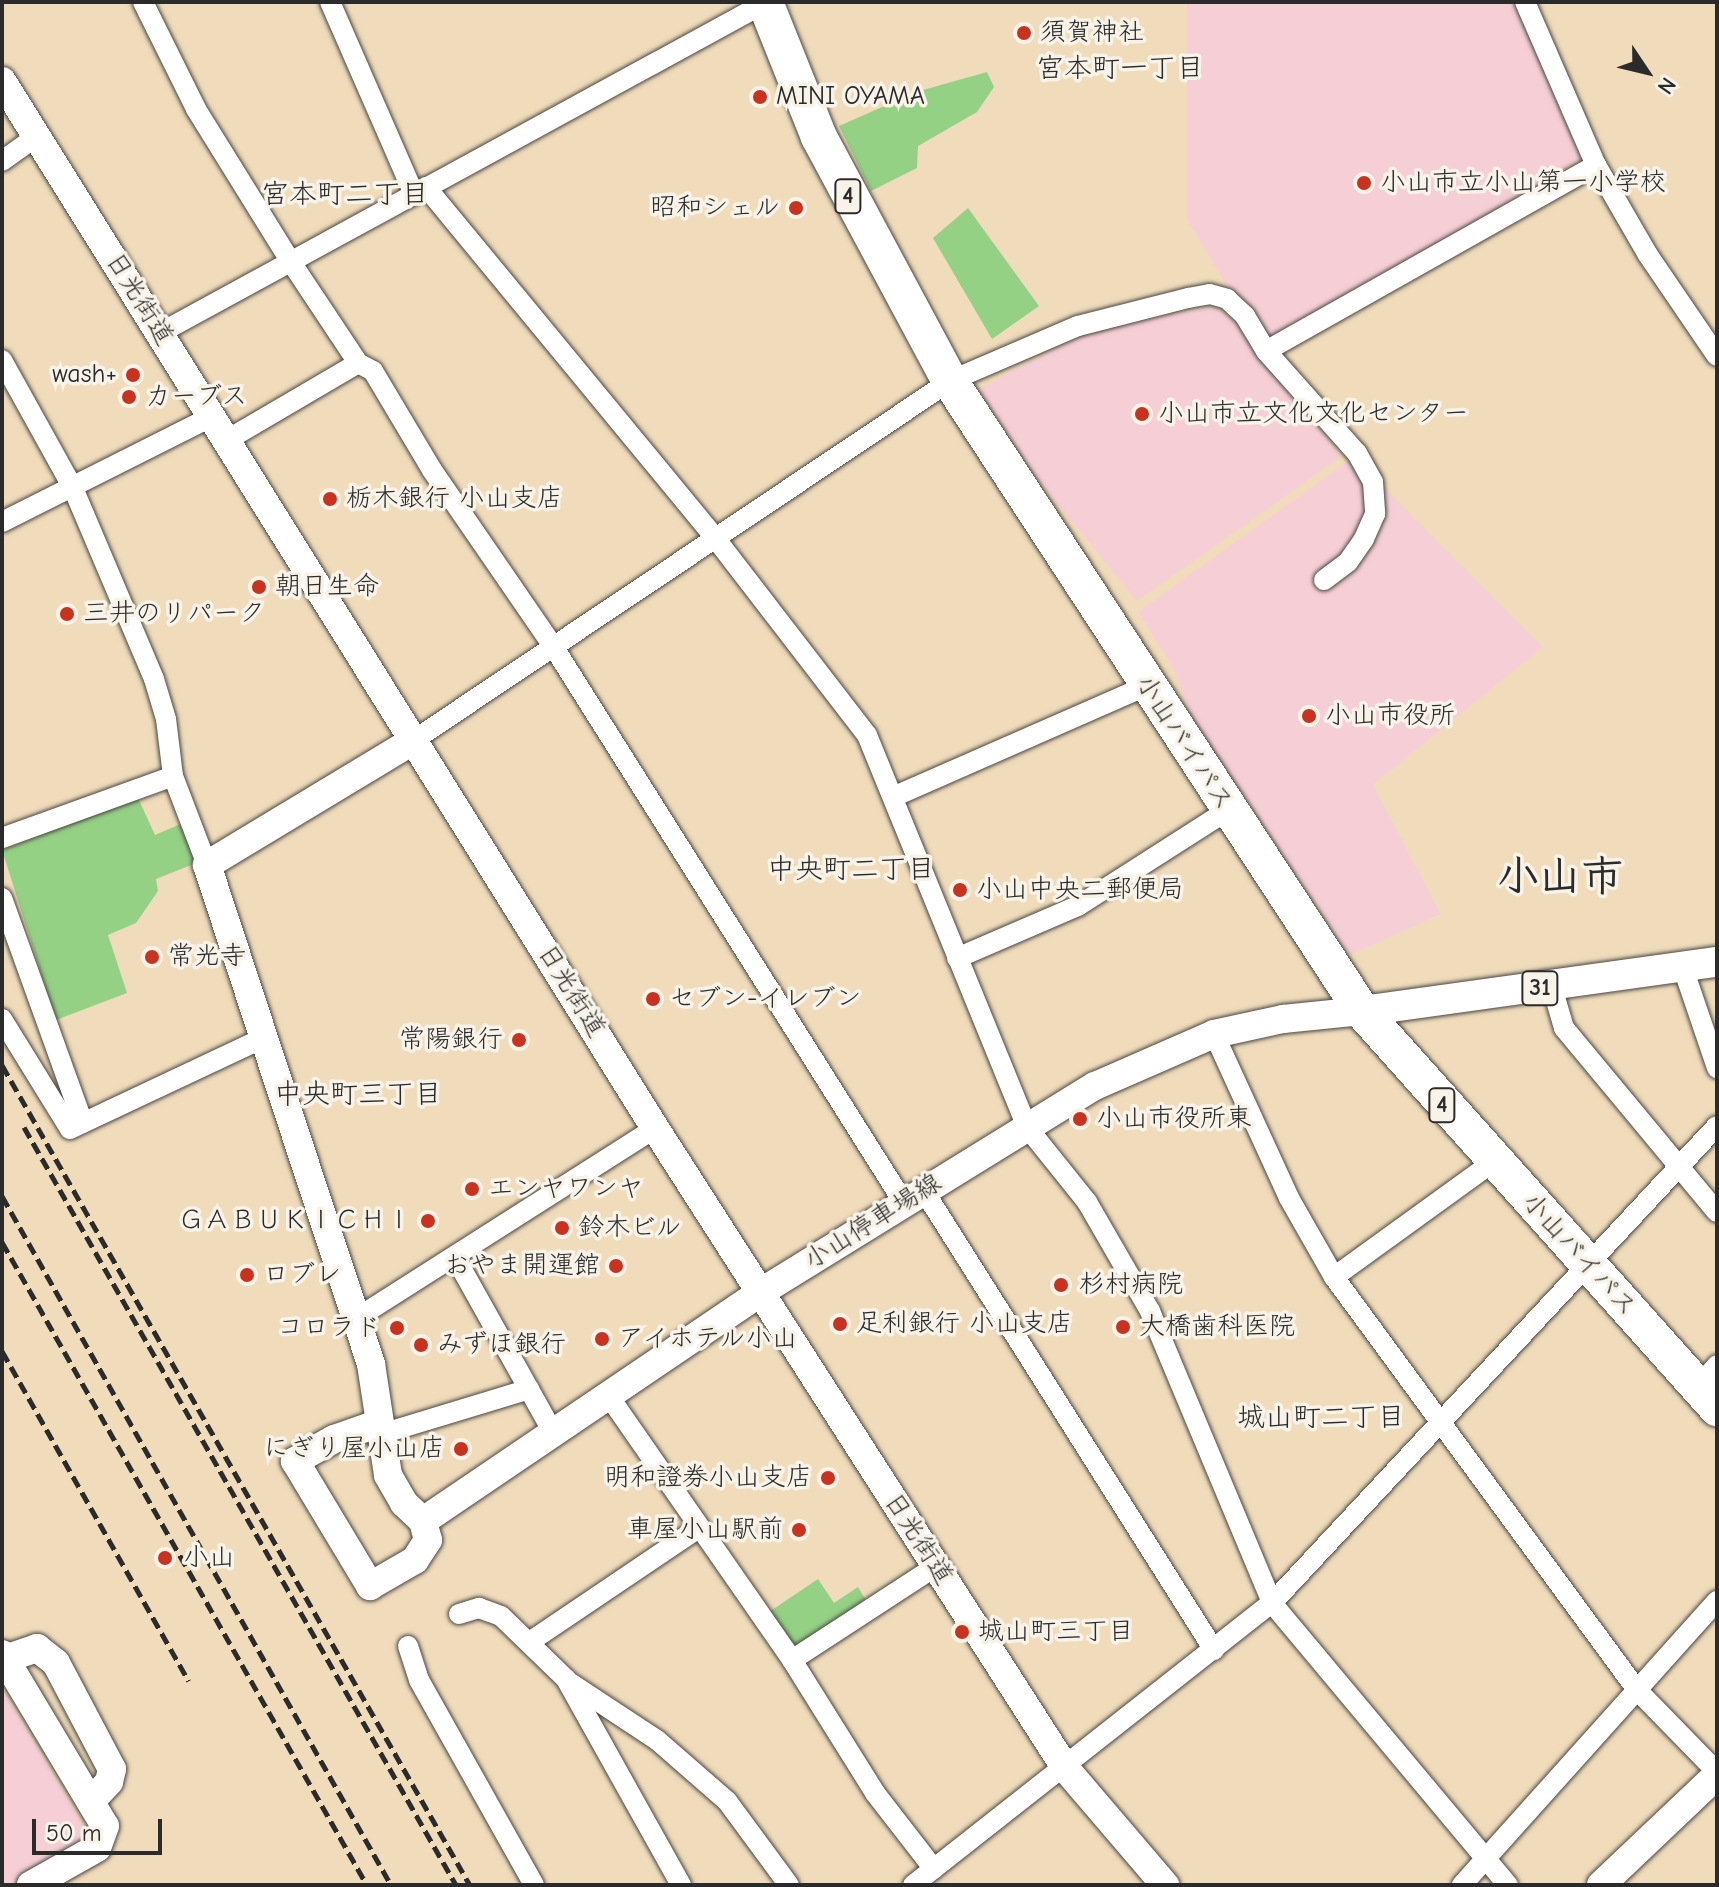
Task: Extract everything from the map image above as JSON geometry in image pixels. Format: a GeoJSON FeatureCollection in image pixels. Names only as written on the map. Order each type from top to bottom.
{"type":"FeatureCollection","features":[{"type":"Feature","properties":{"kind":"highway","name":"小山バイパス"},"geometry":{"type":"LineString","coordinates":[[765,3],[819,137],[950,381],[1146,686],[1362,1011],[1587,1263],[1711,1387]]}},
{"type":"Feature","properties":{"kind":"main road","name":"日光街道"},"geometry":{"type":"LineString","coordinates":[[2,81],[655,1128],[1066,1769],[1165,1885]]}},
{"type":"Feature","properties":{"kind":"main road"},"geometry":{"type":"LineString","coordinates":[[378,1430],[334,1439],[295,1461],[370,1586],[423,1552],[428,1540],[388,1475],[378,1430],[376,1382],[261,1039],[207,865],[414,740]]}},
{"type":"Feature","properties":{"kind":"main road","name":"31"},"geometry":{"type":"LineString","coordinates":[[1362,1011],[1717,962]]}},
{"type":"Feature","properties":{"kind":"main road","name":"小山停車場線"},"geometry":{"type":"LineString","coordinates":[[413,1512],[553,1432],[761,1292],[1027,1127],[1135,1065],[1214,1034],[1283,1019],[1362,1011]]}},
{"type":"Feature","properties":{"kind":"main road"},"geometry":{"type":"LineString","coordinates":[[31,1885],[103,1842],[105,1826],[93,1799],[80,1788],[4,1657],[37,1648],[56,1663],[112,1769],[109,1782],[93,1799]]}},
{"type":"Feature","properties":{"kind":"main road"},"geometry":{"type":"LineString","coordinates":[[1601,1885],[1717,1773]]}},
{"type":"Feature","properties":{"kind":"street"},"geometry":{"type":"LineString","coordinates":[[143,2],[196,109],[291,262],[358,363],[373,371],[432,470],[553,646],[1214,1650]]}},
{"type":"Feature","properties":{"kind":"street"},"geometry":{"type":"LineString","coordinates":[[330,2],[420,190],[716,539],[867,735],[1027,1127],[1087,1202],[1150,1311],[1272,1603],[1485,1862],[1508,1885]]}},
{"type":"Feature","properties":{"kind":"street"},"geometry":{"type":"LineString","coordinates":[[1525,2],[1596,165],[1648,255],[1717,356]]}},
{"type":"Feature","properties":{"kind":"street"},"geometry":{"type":"LineString","coordinates":[[160,333],[765,3]]}},
{"type":"Feature","properties":{"kind":"street"},"geometry":{"type":"LineString","coordinates":[[2,161],[37,136]]}},
{"type":"Feature","properties":{"kind":"street"},"geometry":{"type":"LineString","coordinates":[[1266,351],[1596,165]]}},
{"type":"Feature","properties":{"kind":"street"},"geometry":{"type":"LineString","coordinates":[[414,740],[950,381],[1078,326],[1210,294],[1227,299],[1245,316],[1266,351],[1357,453],[1373,482],[1375,514],[1364,539],[1348,562],[1324,580]]}},
{"type":"Feature","properties":{"kind":"street"},"geometry":{"type":"LineString","coordinates":[[2,360],[73,488],[154,679],[166,719],[173,776],[207,865]]}},
{"type":"Feature","properties":{"kind":"street"},"geometry":{"type":"LineString","coordinates":[[2,522],[73,488],[220,428],[358,363]]}},
{"type":"Feature","properties":{"kind":"street"},"geometry":{"type":"LineString","coordinates":[[893,797],[1146,686]]}},
{"type":"Feature","properties":{"kind":"street"},"geometry":{"type":"LineString","coordinates":[[2,838],[173,776]]}},
{"type":"Feature","properties":{"kind":"street"},"geometry":{"type":"LineString","coordinates":[[957,958],[1078,906],[1228,810]]}},
{"type":"Feature","properties":{"kind":"street"},"geometry":{"type":"LineString","coordinates":[[2,898],[83,1123]]}},
{"type":"Feature","properties":{"kind":"street"},"geometry":{"type":"LineString","coordinates":[[1683,968],[1717,1068]]}},
{"type":"Feature","properties":{"kind":"street"},"geometry":{"type":"LineString","coordinates":[[1552,987],[1564,1028],[1677,1168],[1717,1212]]}},
{"type":"Feature","properties":{"kind":"street"},"geometry":{"type":"LineString","coordinates":[[2,1019],[70,1129],[261,1039]]}},
{"type":"Feature","properties":{"kind":"street"},"geometry":{"type":"LineString","coordinates":[[1214,1034],[1308,1238],[1334,1277],[1637,1690],[1717,1773]]}},
{"type":"Feature","properties":{"kind":"street"},"geometry":{"type":"LineString","coordinates":[[913,1885],[1066,1769],[1272,1603],[1717,1126]]}},
{"type":"Feature","properties":{"kind":"street"},"geometry":{"type":"LineString","coordinates":[[357,1318],[655,1128]]}},
{"type":"Feature","properties":{"kind":"street"},"geometry":{"type":"LineString","coordinates":[[1334,1277],[1494,1161]]}},
{"type":"Feature","properties":{"kind":"street"},"geometry":{"type":"LineString","coordinates":[[455,1257],[553,1432]]}},
{"type":"Feature","properties":{"kind":"street"},"geometry":{"type":"LineString","coordinates":[[378,1430],[529,1389]]}},
{"type":"Feature","properties":{"kind":"street"},"geometry":{"type":"LineString","coordinates":[[608,1395],[697,1529],[792,1660],[875,1793],[934,1869]]}},
{"type":"Feature","properties":{"kind":"street"},"geometry":{"type":"LineString","coordinates":[[531,1641],[697,1529]]}},
{"type":"Feature","properties":{"kind":"street"},"geometry":{"type":"LineString","coordinates":[[792,1660],[936,1566]]}},
{"type":"Feature","properties":{"kind":"street"},"geometry":{"type":"LineString","coordinates":[[1462,1885],[1717,1601]]}},
{"type":"Feature","properties":{"kind":"street"},"geometry":{"type":"LineString","coordinates":[[459,1614],[479,1608],[501,1616],[531,1641],[566,1679],[681,1885]]}},
{"type":"Feature","properties":{"kind":"street"},"geometry":{"type":"LineString","coordinates":[[408,1646],[419,1680],[534,1885]]}},
{"type":"Feature","properties":{"kind":"street"},"geometry":{"type":"LineString","coordinates":[[566,1679],[657,1740],[727,1801],[789,1885]]}},
{"type":"Feature","properties":{"kind":"shaded area","name":"小山市立小山第一小学校"},"geometry":{"type":"Polygon","coordinates":[[[1187,2],[1534,2],[1598,148],[1266,351],[1187,219],[1187,2]]]}},
{"type":"Feature","properties":{"kind":"shaded area"},"geometry":{"type":"Polygon","coordinates":[[[1215,307],[1241,327],[1341,457],[1137,601],[1026,465],[979,389],[1095,328],[1215,307]]]}},
{"type":"Feature","properties":{"kind":"shaded area"},"geometry":{"type":"Polygon","coordinates":[[[1354,457],[1543,647],[1373,785],[1441,914],[1350,955],[1191,718],[1174,669],[1138,612],[1354,457]]]}},
{"type":"Feature","properties":{"kind":"shaded area"},"geometry":{"type":"Polygon","coordinates":[[[2,1688],[88,1833],[71,1851],[9,1885],[2,1885],[2,1688]]]}},
{"type":"Feature","properties":{"kind":"green space"},"geometry":{"type":"Polygon","coordinates":[[[987,72],[994,87],[977,112],[918,146],[917,168],[871,191],[839,126],[916,92],[987,72]]]}},
{"type":"Feature","properties":{"kind":"green space"},"geometry":{"type":"Polygon","coordinates":[[[968,208],[1039,306],[992,339],[933,238],[968,208]]]}},
{"type":"Feature","properties":{"kind":"green space"},"geometry":{"type":"Polygon","coordinates":[[[138,798],[155,835],[183,823],[196,863],[156,879],[158,891],[136,923],[108,935],[127,993],[56,1020],[2,850],[138,798]]]}},
{"type":"Feature","properties":{"kind":"green space"},"geometry":{"type":"Polygon","coordinates":[[[818,1579],[834,1603],[858,1587],[867,1602],[802,1646],[789,1642],[769,1612],[818,1579]]]}},
{"type":"Feature","properties":{"kind":"railway"},"geometry":{"type":"LineString","coordinates":[[2,1065],[470,1885]]}},
{"type":"Feature","properties":{"kind":"railway"},"geometry":{"type":"LineString","coordinates":[[24,1127],[456,1885]]}},
{"type":"Feature","properties":{"kind":"railway"},"geometry":{"type":"LineString","coordinates":[[2,1196],[391,1885]]}},
{"type":"Feature","properties":{"kind":"railway"},"geometry":{"type":"LineString","coordinates":[[2,1242],[367,1885]]}},
{"type":"Feature","properties":{"kind":"railway"},"geometry":{"type":"LineString","coordinates":[[2,1351],[189,1681]]}},
{"type":"Feature","properties":{"kind":"place","name":"須賀神社"},"geometry":{"type":"Point","coordinates":[1024,33]}},
{"type":"Feature","properties":{"kind":"place","name":"MINI OYAMA"},"geometry":{"type":"Point","coordinates":[760,97]}},
{"type":"Feature","properties":{"kind":"place","name":"小山市立小山第一小学校"},"geometry":{"type":"Point","coordinates":[1364,183]}},
{"type":"Feature","properties":{"kind":"place","name":"昭和シェル"},"geometry":{"type":"Point","coordinates":[796,208]}},
{"type":"Feature","properties":{"kind":"place","name":"wash+"},"geometry":{"type":"Point","coordinates":[133,375]}},
{"type":"Feature","properties":{"kind":"place","name":"カーブス"},"geometry":{"type":"Point","coordinates":[129,397]}},
{"type":"Feature","properties":{"kind":"place","name":"小山市立文化文化センター"},"geometry":{"type":"Point","coordinates":[1142,414]}},
{"type":"Feature","properties":{"kind":"place","name":"栃木銀行 小山支店"},"geometry":{"type":"Point","coordinates":[330,499]}},
{"type":"Feature","properties":{"kind":"place","name":"朝日生命"},"geometry":{"type":"Point","coordinates":[259,587]}},
{"type":"Feature","properties":{"kind":"place","name":"三井のリパーク"},"geometry":{"type":"Point","coordinates":[67,614]}},
{"type":"Feature","properties":{"kind":"place","name":"小山市役所"},"geometry":{"type":"Point","coordinates":[1309,716]}},
{"type":"Feature","properties":{"kind":"place","name":"小山中央二郵便局"},"geometry":{"type":"Point","coordinates":[960,890]}},
{"type":"Feature","properties":{"kind":"place","name":"常光寺"},"geometry":{"type":"Point","coordinates":[152,957]}},
{"type":"Feature","properties":{"kind":"place","name":"セブン-イレブン"},"geometry":{"type":"Point","coordinates":[653,999]}},
{"type":"Feature","properties":{"kind":"place","name":"常陽銀行"},"geometry":{"type":"Point","coordinates":[519,1040]}},
{"type":"Feature","properties":{"kind":"place","name":"小山市役所東"},"geometry":{"type":"Point","coordinates":[1080,1119]}},
{"type":"Feature","properties":{"kind":"place","name":"エンヤワンヤ"},"geometry":{"type":"Point","coordinates":[472,1189]}},
{"type":"Feature","properties":{"kind":"place","name":"ＧＡＢＵＫＩＣＨＩ"},"geometry":{"type":"Point","coordinates":[428,1221]}},
{"type":"Feature","properties":{"kind":"place","name":"鈴木ビル"},"geometry":{"type":"Point","coordinates":[562,1228]}},
{"type":"Feature","properties":{"kind":"place","name":"おやま開運館"},"geometry":{"type":"Point","coordinates":[616,1266]}},
{"type":"Feature","properties":{"kind":"place","name":"ロブレ"},"geometry":{"type":"Point","coordinates":[247,1275]}},
{"type":"Feature","properties":{"kind":"place","name":"杉村病院"},"geometry":{"type":"Point","coordinates":[1061,1285]}},
{"type":"Feature","properties":{"kind":"place","name":"足利銀行 小山支店"},"geometry":{"type":"Point","coordinates":[840,1324]}},
{"type":"Feature","properties":{"kind":"place","name":"大橋歯科医院"},"geometry":{"type":"Point","coordinates":[1123,1327]}},
{"type":"Feature","properties":{"kind":"place","name":"コロラド"},"geometry":{"type":"Point","coordinates":[397,1328]}},
{"type":"Feature","properties":{"kind":"place","name":"アイホテル小山"},"geometry":{"type":"Point","coordinates":[602,1339]}},
{"type":"Feature","properties":{"kind":"place","name":"みずほ銀行"},"geometry":{"type":"Point","coordinates":[421,1345]}},
{"type":"Feature","properties":{"kind":"place","name":"にぎり屋小山店"},"geometry":{"type":"Point","coordinates":[461,1449]}},
{"type":"Feature","properties":{"kind":"place","name":"明和證券小山支店"},"geometry":{"type":"Point","coordinates":[828,1478]}},
{"type":"Feature","properties":{"kind":"place","name":"車屋小山駅前"},"geometry":{"type":"Point","coordinates":[799,1530]}},
{"type":"Feature","properties":{"kind":"place","name":"小山"},"geometry":{"type":"Point","coordinates":[165,1558]}},
{"type":"Feature","properties":{"kind":"place","name":"城山町三丁目"},"geometry":{"type":"Point","coordinates":[962,1632]}},
{"type":"Feature","properties":{"kind":"district","name":"宮本町一丁目"},"geometry":{"type":"Point","coordinates":[1120,68]}},
{"type":"Feature","properties":{"kind":"district","name":"宮本町二丁目"},"geometry":{"type":"Point","coordinates":[345,194]}},
{"type":"Feature","properties":{"kind":"district","name":"中央町二丁目"},"geometry":{"type":"Point","coordinates":[851,869]}},
{"type":"Feature","properties":{"kind":"district","name":"小山市"},"geometry":{"type":"Point","coordinates":[1560,877]}},
{"type":"Feature","properties":{"kind":"district","name":"中央町三丁目"},"geometry":{"type":"Point","coordinates":[358,1094]}},
{"type":"Feature","properties":{"kind":"district","name":"城山町二丁目"},"geometry":{"type":"Point","coordinates":[1321,1417]}}]}
